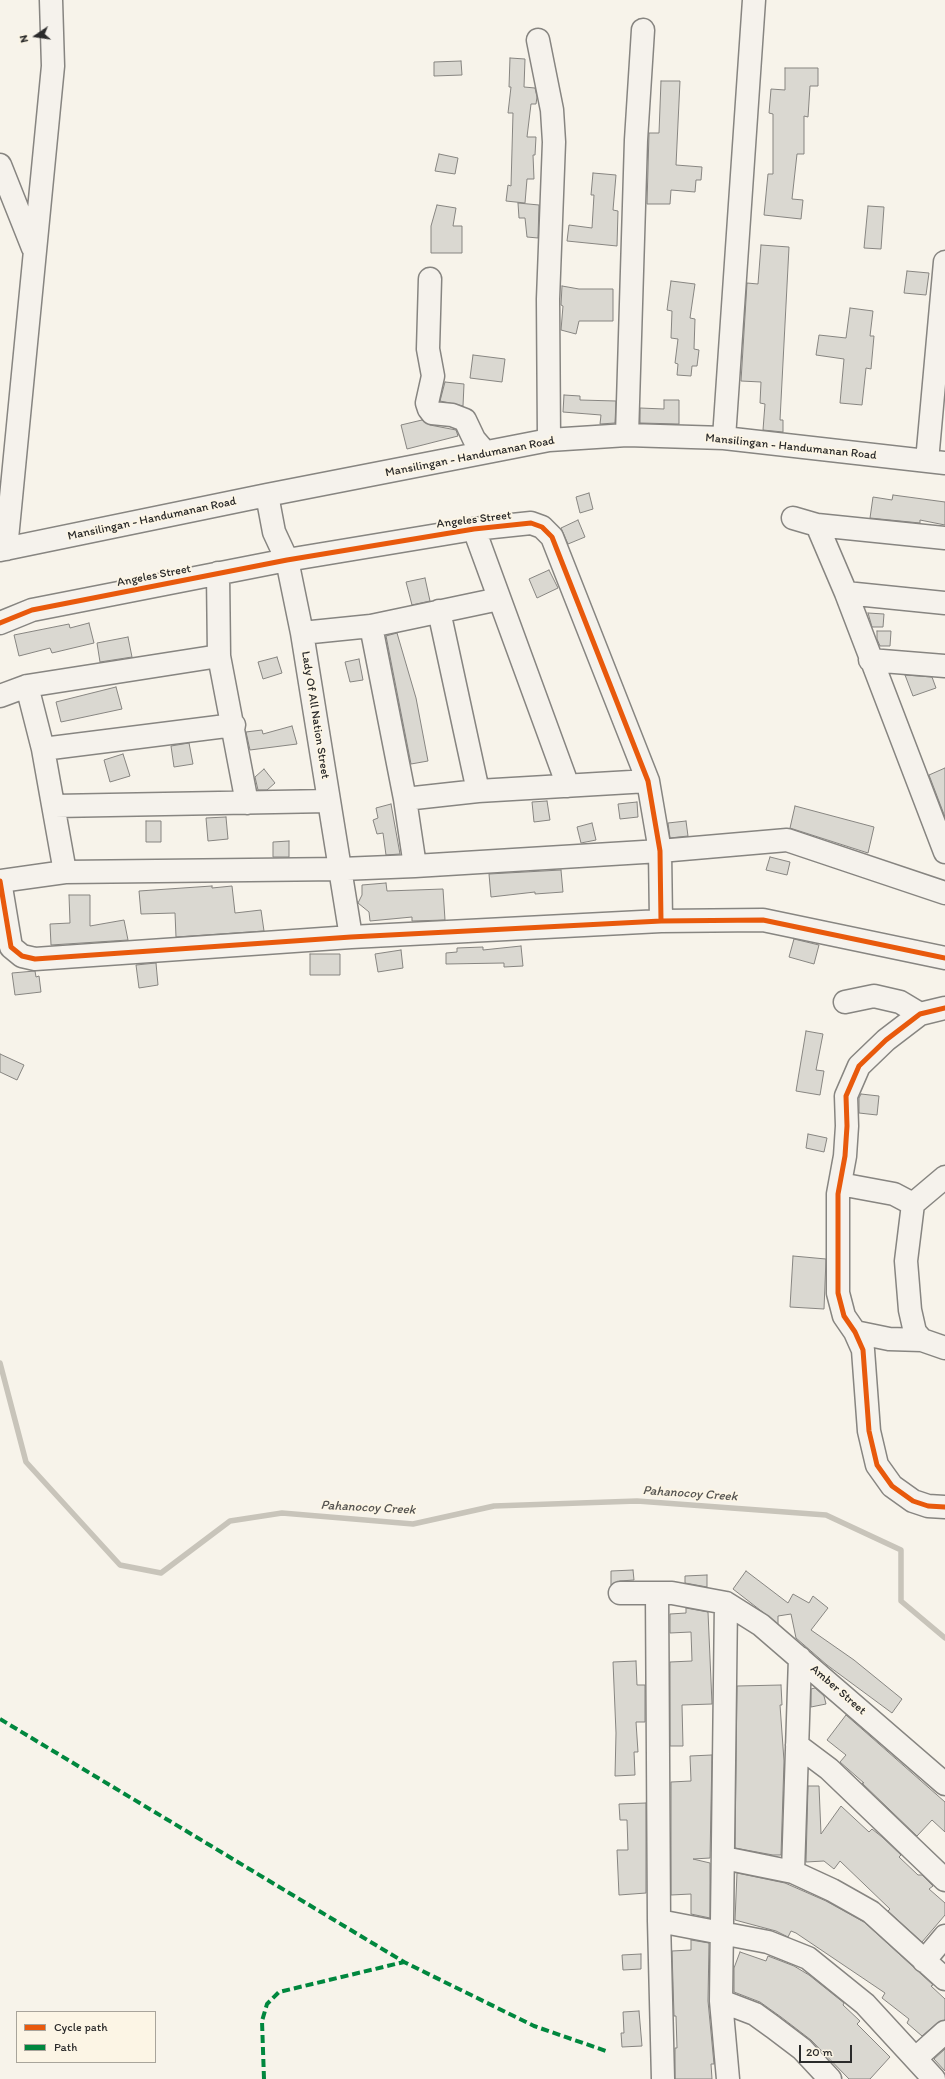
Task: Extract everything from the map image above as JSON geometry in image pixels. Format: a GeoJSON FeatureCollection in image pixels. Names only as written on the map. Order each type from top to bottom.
{"type":"FeatureCollection","features":[{"type":"Feature","properties":{"kind":"street"},"geometry":{"type":"LineString","coordinates":[[3,549],[53,66],[51,0]]}},
{"type":"Feature","properties":{"kind":"street"},"geometry":{"type":"LineString","coordinates":[[724,438],[754,0]]}},
{"type":"Feature","properties":{"kind":"street"},"geometry":{"type":"LineString","coordinates":[[627,435],[636,140],[643,30]]}},
{"type":"Feature","properties":{"kind":"street"},"geometry":{"type":"LineString","coordinates":[[538,40],[552,110],[554,142],[548,299],[549,440]]}},
{"type":"Feature","properties":{"kind":"street"},"geometry":{"type":"LineString","coordinates":[[0,165],[35,250]]}},
{"type":"Feature","properties":{"kind":"street"},"geometry":{"type":"LineString","coordinates":[[936,462],[945,262]]}},
{"type":"Feature","properties":{"kind":"street"},"geometry":{"type":"LineString","coordinates":[[430,279],[428,349],[433,376],[427,402],[429,409],[432,412],[452,415],[465,420],[474,439],[485,452]]}},
{"type":"Feature","properties":{"kind":"street","name":"Mansilingan - Handumanan Road"},"geometry":{"type":"LineString","coordinates":[[3,549],[267,495],[412,468],[549,440],[627,435],[724,438],[936,462]]}},
{"type":"Feature","properties":{"kind":"street","name":"Lady Of All Nation Street"},"geometry":{"type":"LineString","coordinates":[[267,495],[274,532],[287,560],[302,633],[351,937]]}},
{"type":"Feature","properties":{"kind":"street"},"geometry":{"type":"LineString","coordinates":[[793,518],[817,525],[945,538]]}},
{"type":"Feature","properties":{"kind":"street","name":"Angeles Street"},"geometry":{"type":"LineString","coordinates":[[0,623],[32,610],[287,560],[474,529],[531,523],[542,527],[552,537],[648,781],[660,851],[661,921]]}},
{"type":"Feature","properties":{"kind":"street"},"geometry":{"type":"LineString","coordinates":[[817,525],[846,593],[870,660],[945,852]]}},
{"type":"Feature","properties":{"kind":"street"},"geometry":{"type":"LineString","coordinates":[[474,529],[568,786]]}},
{"type":"Feature","properties":{"kind":"street"},"geometry":{"type":"LineString","coordinates":[[218,573],[219,656],[234,725],[247,803]]}},
{"type":"Feature","properties":{"kind":"street"},"geometry":{"type":"LineString","coordinates":[[846,593],[945,602]]}},
{"type":"Feature","properties":{"kind":"street"},"geometry":{"type":"LineString","coordinates":[[302,633],[371,626],[499,599]]}},
{"type":"Feature","properties":{"kind":"street"},"geometry":{"type":"LineString","coordinates":[[439,611],[478,791]]}},
{"type":"Feature","properties":{"kind":"street"},"geometry":{"type":"LineString","coordinates":[[371,626],[405,800],[415,866]]}},
{"type":"Feature","properties":{"kind":"street"},"geometry":{"type":"LineString","coordinates":[[0,696],[27,686],[219,656]]}},
{"type":"Feature","properties":{"kind":"street"},"geometry":{"type":"LineString","coordinates":[[870,660],[945,666]]}},
{"type":"Feature","properties":{"kind":"street"},"geometry":{"type":"LineString","coordinates":[[27,686],[43,749],[55,806],[66,872]]}},
{"type":"Feature","properties":{"kind":"street"},"geometry":{"type":"LineString","coordinates":[[43,749],[234,725]]}},
{"type":"Feature","properties":{"kind":"street"},"geometry":{"type":"LineString","coordinates":[[405,800],[478,791],[648,781]]}},
{"type":"Feature","properties":{"kind":"street"},"geometry":{"type":"LineString","coordinates":[[55,806],[329,801]]}},
{"type":"Feature","properties":{"kind":"street"},"geometry":{"type":"LineString","coordinates":[[945,893],[787,840],[660,851],[415,866],[341,869],[66,872],[0,881],[11,947],[22,956],[35,959],[351,937],[661,921],[763,920],[945,958]]}},
{"type":"Feature","properties":{"kind":"street"},"geometry":{"type":"LineString","coordinates":[[845,1002],[874,996],[900,1002],[920,1014]]}},
{"type":"Feature","properties":{"kind":"street"},"geometry":{"type":"LineString","coordinates":[[945,1008],[920,1014],[886,1040],[859,1066],[846,1096],[845,1156],[838,1194],[838,1293],[844,1316],[855,1332],[863,1350],[870,1432],[877,1464],[892,1486],[913,1501],[928,1506],[945,1507]]}},
{"type":"Feature","properties":{"kind":"street"},"geometry":{"type":"LineString","coordinates":[[922,1340],[915,1332],[910,1310],[906,1260],[913,1204],[945,1177]]}},
{"type":"Feature","properties":{"kind":"street"},"geometry":{"type":"LineString","coordinates":[[840,1184],[894,1194],[913,1204]]}},
{"type":"Feature","properties":{"kind":"street"},"geometry":{"type":"LineString","coordinates":[[855,1332],[889,1339],[922,1340],[945,1348]]}},
{"type":"Feature","properties":{"kind":"street"},"geometry":{"type":"LineString","coordinates":[[620,1593],[672,1593],[726,1603],[721,2002],[728,2079]]}},
{"type":"Feature","properties":{"kind":"street"},"geometry":{"type":"LineString","coordinates":[[657,1593],[659,1921],[663,2079]]}},
{"type":"Feature","properties":{"kind":"street","name":"Amber Street"},"geometry":{"type":"LineString","coordinates":[[726,1603],[761,1625],[945,1784]]}},
{"type":"Feature","properties":{"kind":"street"},"geometry":{"type":"LineString","coordinates":[[793,1872],[800,1658]]}},
{"type":"Feature","properties":{"kind":"street"},"geometry":{"type":"LineString","coordinates":[[797,1745],[829,1769],[945,1880]]}},
{"type":"Feature","properties":{"kind":"street"},"geometry":{"type":"LineString","coordinates":[[724,1858],[793,1872],[871,1912],[945,1979]]}},
{"type":"Feature","properties":{"kind":"street"},"geometry":{"type":"LineString","coordinates":[[659,1921],[768,1942],[808,1958],[865,2004],[934,2079]]}},
{"type":"Feature","properties":{"kind":"street"},"geometry":{"type":"LineString","coordinates":[[924,1961],[945,1936]]}},
{"type":"Feature","properties":{"kind":"street"},"geometry":{"type":"LineString","coordinates":[[721,2002],[756,2014],[802,2049],[830,2079]]}},
{"type":"Feature","properties":{"kind":"street"},"geometry":{"type":"LineString","coordinates":[[916,2058],[945,2032]]}},
{"type":"Feature","properties":{"kind":"building"},"geometry":{"type":"Polygon","coordinates":[[[510,58],[525,59],[524,87],[535,88],[537,97],[536,104],[531,104],[527,137],[536,137],[535,155],[533,155],[534,179],[527,179],[525,203],[506,201],[508,185],[511,186],[513,113],[508,113],[511,87],[509,87],[510,58]]]}},
{"type":"Feature","properties":{"kind":"building"},"geometry":{"type":"Polygon","coordinates":[[[461,61],[462,75],[434,76],[434,62],[461,61]]]}},
{"type":"Feature","properties":{"kind":"building"},"geometry":{"type":"Polygon","coordinates":[[[785,68],[818,68],[818,86],[810,86],[808,117],[804,116],[804,154],[797,154],[792,199],[803,200],[801,219],[764,215],[768,174],[773,174],[773,114],[769,113],[771,89],[785,90],[785,68]]]}},
{"type":"Feature","properties":{"kind":"building"},"geometry":{"type":"Polygon","coordinates":[[[661,81],[680,81],[676,165],[702,167],[701,180],[696,180],[695,192],[671,190],[670,204],[647,204],[649,133],[659,133],[661,81]]]}},
{"type":"Feature","properties":{"kind":"building"},"geometry":{"type":"Polygon","coordinates":[[[439,154],[458,158],[455,174],[435,171],[439,154]]]}},
{"type":"Feature","properties":{"kind":"building"},"geometry":{"type":"Polygon","coordinates":[[[593,173],[616,175],[613,210],[618,211],[617,246],[567,241],[569,225],[592,228],[594,195],[591,195],[593,173]]]}},
{"type":"Feature","properties":{"kind":"building"},"geometry":{"type":"Polygon","coordinates":[[[518,203],[539,205],[538,238],[527,237],[525,218],[519,218],[518,203]]]}},
{"type":"Feature","properties":{"kind":"building"},"geometry":{"type":"Polygon","coordinates":[[[437,205],[456,208],[453,226],[462,226],[462,253],[431,253],[431,226],[437,205]]]}},
{"type":"Feature","properties":{"kind":"building"},"geometry":{"type":"Polygon","coordinates":[[[868,206],[884,207],[881,249],[864,248],[868,206]]]}},
{"type":"Feature","properties":{"kind":"building"},"geometry":{"type":"Polygon","coordinates":[[[761,245],[789,247],[780,420],[783,420],[783,432],[763,430],[765,404],[760,403],[761,382],[741,381],[747,283],[758,284],[761,245]]]}},
{"type":"Feature","properties":{"kind":"building"},"geometry":{"type":"Polygon","coordinates":[[[907,271],[929,273],[926,295],[904,293],[907,271]]]}},
{"type":"Feature","properties":{"kind":"building"},"geometry":{"type":"Polygon","coordinates":[[[671,281],[695,284],[690,318],[695,319],[694,349],[699,350],[697,366],[692,366],[691,376],[677,375],[678,364],[675,363],[678,339],[671,338],[672,311],[667,310],[671,281]]]}},
{"type":"Feature","properties":{"kind":"building"},"geometry":{"type":"Polygon","coordinates":[[[562,286],[579,289],[613,289],[613,321],[579,321],[576,334],[561,330],[563,306],[561,305],[562,286]]]}},
{"type":"Feature","properties":{"kind":"building"},"geometry":{"type":"Polygon","coordinates":[[[850,308],[873,311],[870,336],[874,336],[871,369],[866,368],[862,405],[840,403],[844,359],[816,355],[819,335],[846,338],[850,308]]]}},
{"type":"Feature","properties":{"kind":"building"},"geometry":{"type":"Polygon","coordinates":[[[473,355],[505,359],[502,382],[470,378],[473,355]]]}},
{"type":"Feature","properties":{"kind":"building"},"geometry":{"type":"Polygon","coordinates":[[[445,382],[464,384],[463,406],[440,401],[445,382]]]}},
{"type":"Feature","properties":{"kind":"building"},"geometry":{"type":"Polygon","coordinates":[[[564,395],[580,396],[580,400],[616,401],[615,423],[600,424],[601,415],[563,412],[564,395]]]}},
{"type":"Feature","properties":{"kind":"building"},"geometry":{"type":"Polygon","coordinates":[[[664,400],[679,400],[679,424],[640,423],[640,408],[664,409],[664,400]]]}},
{"type":"Feature","properties":{"kind":"building"},"geometry":{"type":"Polygon","coordinates":[[[422,420],[430,425],[456,430],[458,436],[407,449],[401,425],[422,420]]]}},
{"type":"Feature","properties":{"kind":"building"},"geometry":{"type":"Polygon","coordinates":[[[589,493],[593,509],[580,513],[576,497],[589,493]]]}},
{"type":"Feature","properties":{"kind":"building"},"geometry":{"type":"Polygon","coordinates":[[[893,495],[945,502],[945,525],[920,520],[920,523],[870,518],[873,497],[892,500],[893,495]]]}},
{"type":"Feature","properties":{"kind":"building"},"geometry":{"type":"Polygon","coordinates":[[[578,520],[585,537],[568,544],[561,528],[578,520]]]}},
{"type":"Feature","properties":{"kind":"building"},"geometry":{"type":"Polygon","coordinates":[[[549,570],[558,588],[537,598],[529,579],[549,570]]]}},
{"type":"Feature","properties":{"kind":"building"},"geometry":{"type":"Polygon","coordinates":[[[425,578],[430,601],[412,605],[406,582],[425,578]]]}},
{"type":"Feature","properties":{"kind":"building"},"geometry":{"type":"Polygon","coordinates":[[[868,613],[884,614],[883,627],[872,627],[868,613]]]}},
{"type":"Feature","properties":{"kind":"building"},"geometry":{"type":"Polygon","coordinates":[[[89,623],[94,643],[52,653],[50,648],[19,656],[14,635],[69,624],[70,628],[89,623]]]}},
{"type":"Feature","properties":{"kind":"building"},"geometry":{"type":"Polygon","coordinates":[[[877,631],[891,631],[890,646],[880,646],[877,639],[877,631]]]}},
{"type":"Feature","properties":{"kind":"building"},"geometry":{"type":"Polygon","coordinates":[[[397,633],[416,698],[428,761],[411,764],[386,636],[397,633]]]}},
{"type":"Feature","properties":{"kind":"building"},"geometry":{"type":"Polygon","coordinates":[[[128,637],[132,657],[100,662],[97,643],[128,637]]]}},
{"type":"Feature","properties":{"kind":"building"},"geometry":{"type":"Polygon","coordinates":[[[277,657],[282,673],[263,679],[258,662],[277,657]]]}},
{"type":"Feature","properties":{"kind":"building"},"geometry":{"type":"Polygon","coordinates":[[[359,659],[363,680],[350,682],[345,662],[359,659]]]}},
{"type":"Feature","properties":{"kind":"building"},"geometry":{"type":"Polygon","coordinates":[[[905,675],[932,677],[936,688],[913,696],[905,675]]]}},
{"type":"Feature","properties":{"kind":"building"},"geometry":{"type":"Polygon","coordinates":[[[116,687],[122,709],[61,722],[56,702],[116,687]]]}},
{"type":"Feature","properties":{"kind":"building"},"geometry":{"type":"Polygon","coordinates":[[[292,726],[297,744],[250,750],[246,732],[262,730],[263,734],[292,726]]]}},
{"type":"Feature","properties":{"kind":"building"},"geometry":{"type":"Polygon","coordinates":[[[189,743],[193,764],[174,767],[171,746],[189,743]]]}},
{"type":"Feature","properties":{"kind":"building"},"geometry":{"type":"Polygon","coordinates":[[[123,754],[130,776],[110,782],[104,760],[123,754]]]}},
{"type":"Feature","properties":{"kind":"building"},"geometry":{"type":"Polygon","coordinates":[[[945,768],[945,817],[929,775],[945,768]]]}},
{"type":"Feature","properties":{"kind":"building"},"geometry":{"type":"Polygon","coordinates":[[[264,769],[275,783],[267,790],[258,790],[255,777],[264,769]]]}},
{"type":"Feature","properties":{"kind":"building"},"geometry":{"type":"Polygon","coordinates":[[[547,801],[550,820],[534,822],[532,802],[547,801]]]}},
{"type":"Feature","properties":{"kind":"building"},"geometry":{"type":"Polygon","coordinates":[[[637,802],[638,817],[620,819],[618,804],[637,802]]]}},
{"type":"Feature","properties":{"kind":"building"},"geometry":{"type":"Polygon","coordinates":[[[391,804],[400,854],[386,855],[383,833],[377,834],[373,820],[378,818],[376,808],[391,804]]]}},
{"type":"Feature","properties":{"kind":"building"},"geometry":{"type":"Polygon","coordinates":[[[795,806],[874,827],[868,853],[790,828],[795,806]]]}},
{"type":"Feature","properties":{"kind":"building"},"geometry":{"type":"Polygon","coordinates":[[[226,817],[228,839],[208,841],[206,818],[226,817]]]}},
{"type":"Feature","properties":{"kind":"building"},"geometry":{"type":"Polygon","coordinates":[[[146,821],[161,821],[161,842],[146,842],[146,821]]]}},
{"type":"Feature","properties":{"kind":"building"},"geometry":{"type":"Polygon","coordinates":[[[686,821],[688,836],[670,838],[668,823],[686,821]]]}},
{"type":"Feature","properties":{"kind":"building"},"geometry":{"type":"Polygon","coordinates":[[[592,823],[596,840],[581,843],[577,827],[592,823]]]}},
{"type":"Feature","properties":{"kind":"building"},"geometry":{"type":"Polygon","coordinates":[[[289,841],[289,857],[273,857],[273,842],[289,841]]]}},
{"type":"Feature","properties":{"kind":"building"},"geometry":{"type":"Polygon","coordinates":[[[770,857],[790,862],[787,875],[766,870],[770,857]]]}},
{"type":"Feature","properties":{"kind":"building"},"geometry":{"type":"Polygon","coordinates":[[[561,870],[563,892],[535,894],[535,892],[491,897],[489,874],[561,870]]]}},
{"type":"Feature","properties":{"kind":"building"},"geometry":{"type":"Polygon","coordinates":[[[386,883],[387,891],[443,889],[445,920],[412,921],[412,917],[370,921],[369,912],[358,903],[362,895],[362,885],[386,883]]]}},
{"type":"Feature","properties":{"kind":"building"},"geometry":{"type":"Polygon","coordinates":[[[212,886],[212,888],[232,886],[235,913],[261,910],[264,931],[176,937],[175,913],[141,914],[139,891],[212,886]]]}},
{"type":"Feature","properties":{"kind":"building"},"geometry":{"type":"Polygon","coordinates":[[[69,895],[90,895],[90,926],[124,920],[128,940],[51,945],[50,924],[70,923],[69,895]]]}},
{"type":"Feature","properties":{"kind":"building"},"geometry":{"type":"Polygon","coordinates":[[[794,939],[819,945],[814,964],[789,957],[794,939]]]}},
{"type":"Feature","properties":{"kind":"building"},"geometry":{"type":"Polygon","coordinates":[[[521,946],[523,966],[504,967],[504,963],[446,964],[446,953],[457,952],[457,948],[483,947],[483,950],[521,946]]]}},
{"type":"Feature","properties":{"kind":"building"},"geometry":{"type":"Polygon","coordinates":[[[401,950],[403,968],[378,972],[375,954],[401,950]]]}},
{"type":"Feature","properties":{"kind":"building"},"geometry":{"type":"Polygon","coordinates":[[[310,954],[340,954],[340,975],[310,975],[310,954]]]}},
{"type":"Feature","properties":{"kind":"building"},"geometry":{"type":"Polygon","coordinates":[[[156,963],[158,985],[139,988],[136,965],[156,963]]]}},
{"type":"Feature","properties":{"kind":"building"},"geometry":{"type":"Polygon","coordinates":[[[35,971],[36,977],[39,976],[41,992],[15,995],[12,973],[35,971]]]}},
{"type":"Feature","properties":{"kind":"building"},"geometry":{"type":"Polygon","coordinates":[[[806,1031],[823,1034],[816,1070],[824,1071],[820,1095],[796,1091],[806,1031]]]}},
{"type":"Feature","properties":{"kind":"building"},"geometry":{"type":"Polygon","coordinates":[[[0,1054],[24,1065],[17,1080],[0,1072],[0,1054]]]}},
{"type":"Feature","properties":{"kind":"building"},"geometry":{"type":"Polygon","coordinates":[[[861,1094],[879,1096],[877,1115],[859,1113],[859,1098],[861,1094]]]}},
{"type":"Feature","properties":{"kind":"building"},"geometry":{"type":"Polygon","coordinates":[[[808,1134],[827,1138],[824,1152],[806,1148],[808,1134]]]}},
{"type":"Feature","properties":{"kind":"building"},"geometry":{"type":"Polygon","coordinates":[[[793,1256],[826,1259],[824,1309],[790,1307],[793,1256]]]}},
{"type":"Feature","properties":{"kind":"building"},"geometry":{"type":"Polygon","coordinates":[[[633,1570],[634,1580],[620,1581],[611,1585],[611,1571],[633,1570]]]}},
{"type":"Feature","properties":{"kind":"building"},"geometry":{"type":"Polygon","coordinates":[[[746,1571],[788,1603],[793,1594],[809,1603],[813,1596],[828,1608],[811,1630],[854,1660],[902,1699],[892,1713],[827,1665],[796,1638],[791,1614],[778,1616],[778,1624],[733,1589],[746,1571]]]}},
{"type":"Feature","properties":{"kind":"building"},"geometry":{"type":"Polygon","coordinates":[[[707,1575],[707,1587],[685,1583],[685,1576],[707,1575]]]}},
{"type":"Feature","properties":{"kind":"building"},"geometry":{"type":"Polygon","coordinates":[[[686,1608],[708,1612],[712,1704],[682,1705],[683,1746],[670,1746],[670,1662],[692,1661],[691,1632],[670,1633],[670,1614],[686,1613],[686,1608]]]}},
{"type":"Feature","properties":{"kind":"building"},"geometry":{"type":"Polygon","coordinates":[[[636,1661],[637,1685],[645,1685],[645,1722],[636,1722],[638,1752],[634,1752],[635,1775],[615,1776],[616,1733],[613,1662],[636,1661]]]}},
{"type":"Feature","properties":{"kind":"building"},"geometry":{"type":"Polygon","coordinates":[[[781,1685],[782,1705],[780,1705],[784,1761],[781,1855],[773,1855],[735,1848],[737,1686],[781,1685]]]}},
{"type":"Feature","properties":{"kind":"building"},"geometry":{"type":"Polygon","coordinates":[[[815,1688],[824,1696],[826,1704],[811,1707],[811,1689],[815,1688]]]}},
{"type":"Feature","properties":{"kind":"building"},"geometry":{"type":"Polygon","coordinates":[[[846,1715],[945,1802],[945,1832],[932,1820],[917,1836],[862,1783],[864,1783],[840,1762],[846,1755],[827,1740],[846,1715]]]}},
{"type":"Feature","properties":{"kind":"building"},"geometry":{"type":"Polygon","coordinates":[[[712,1755],[710,1858],[693,1859],[710,1863],[710,1918],[691,1914],[691,1894],[671,1895],[671,1782],[691,1781],[690,1756],[712,1755]]]}},
{"type":"Feature","properties":{"kind":"building"},"geometry":{"type":"Polygon","coordinates":[[[808,1786],[819,1786],[821,1834],[841,1806],[869,1832],[872,1829],[882,1837],[901,1855],[899,1857],[918,1875],[922,1875],[933,1886],[929,1889],[945,1903],[945,1915],[922,1942],[888,1911],[890,1909],[840,1861],[834,1869],[824,1861],[806,1862],[808,1786]]]}},
{"type":"Feature","properties":{"kind":"building"},"geometry":{"type":"Polygon","coordinates":[[[646,1803],[646,1893],[619,1895],[617,1850],[628,1850],[627,1820],[620,1820],[619,1804],[646,1803]]]}},
{"type":"Feature","properties":{"kind":"building"},"geometry":{"type":"Polygon","coordinates":[[[737,1873],[785,1883],[826,1901],[864,1922],[933,1985],[931,1986],[945,1999],[945,2020],[937,2023],[922,2036],[907,2023],[909,2019],[882,1998],[885,1993],[796,1933],[791,1931],[788,1937],[776,1931],[735,1920],[737,1873]]]}},
{"type":"Feature","properties":{"kind":"building"},"geometry":{"type":"Polygon","coordinates":[[[691,1940],[709,1943],[708,2001],[714,2064],[711,2064],[712,2079],[675,2079],[675,2048],[677,2048],[676,2016],[674,2016],[672,1951],[691,1950],[691,1940]]]}},
{"type":"Feature","properties":{"kind":"building"},"geometry":{"type":"Polygon","coordinates":[[[740,1952],[766,1961],[768,1956],[794,1966],[809,1975],[844,2003],[843,2005],[860,2021],[857,2024],[890,2057],[870,2079],[849,2079],[811,2040],[781,2017],[760,2002],[734,1992],[734,1968],[740,1952]]]}},
{"type":"Feature","properties":{"kind":"building"},"geometry":{"type":"Polygon","coordinates":[[[641,1954],[641,1969],[623,1970],[622,1955],[641,1954]]]}},
{"type":"Feature","properties":{"kind":"building"},"geometry":{"type":"Polygon","coordinates":[[[639,2011],[642,2046],[622,2047],[621,2033],[624,2033],[623,2012],[639,2011]]]}},
{"type":"Feature","properties":{"kind":"building"},"geometry":{"type":"Polygon","coordinates":[[[945,2049],[945,2071],[934,2059],[945,2049]]]}},
{"type":"Feature","properties":{"kind":"waterway","name":"Pahanocoy Creek"},"geometry":{"type":"LineString","coordinates":[[0,1363],[26,1462],[120,1565],[161,1573],[230,1521],[282,1513],[413,1524],[494,1506],[637,1501],[826,1515],[901,1550],[901,1601],[945,1638]]}},
{"type":"Feature","properties":{"kind":"marked path"},"geometry":{"type":"LineString","coordinates":[[0,1719],[404,1962],[534,2026],[609,2052]]}},
{"type":"Feature","properties":{"kind":"marked path"},"geometry":{"type":"LineString","coordinates":[[264,2079],[262,2021],[267,2004],[279,1992],[404,1962]]}},
{"type":"Feature","properties":{"kind":"cycle path"},"geometry":{"type":"LineString","coordinates":[[0,623],[32,610],[287,560],[474,529],[531,523],[542,527],[552,537],[648,781],[660,851],[661,921]]}},
{"type":"Feature","properties":{"kind":"cycle path"},"geometry":{"type":"LineString","coordinates":[[0,881],[11,947],[22,956],[35,959],[351,937],[661,921],[763,920],[945,958]]}},
{"type":"Feature","properties":{"kind":"cycle path"},"geometry":{"type":"LineString","coordinates":[[945,1008],[920,1014],[886,1040],[859,1066],[846,1096],[847,1126],[845,1156],[838,1194],[838,1293],[844,1316],[855,1332],[863,1350],[869,1431],[877,1465],[892,1486],[913,1501],[928,1506],[945,1507]]}}]}
